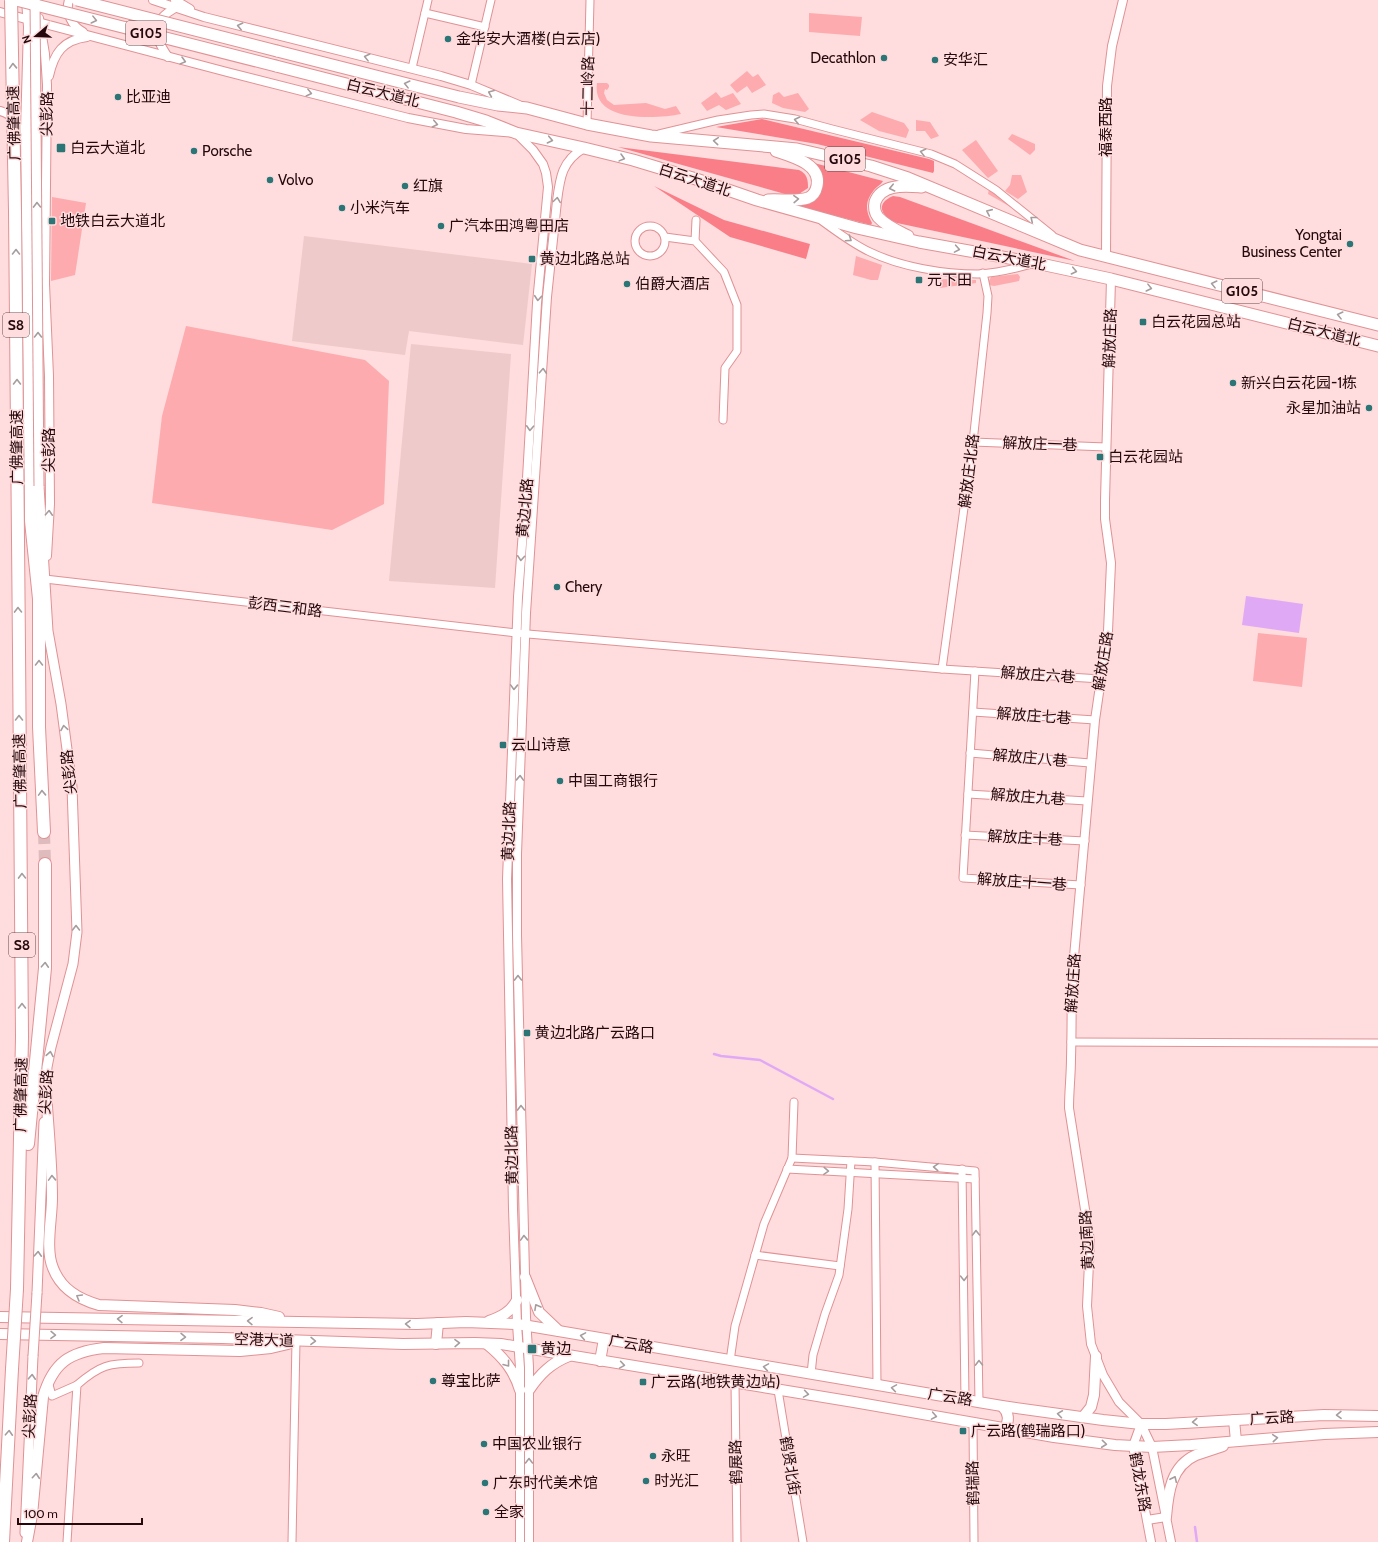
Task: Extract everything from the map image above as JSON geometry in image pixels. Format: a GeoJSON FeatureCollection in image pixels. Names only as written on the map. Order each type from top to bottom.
{"type":"FeatureCollection","features":[{"type":"Feature","properties":{"kind":"highway","name":"广佛肇高速"},"geometry":{"type":"LineString","coordinates":[[3,1542],[19,1241],[22,1037],[16,219],[11,0]]}},
{"type":"Feature","properties":{"kind":"highway","name":"白云大道北"},"geometry":{"type":"LineString","coordinates":[[16,0],[456,112],[516,133],[584,148],[665,170],[757,200],[857,228],[918,242],[1036,263],[1111,279],[1378,346]]}},
{"type":"Feature","properties":{"kind":"highway"},"geometry":{"type":"LineString","coordinates":[[28,0],[30,27],[28,152],[31,521],[39,599]]}},
{"type":"Feature","properties":{"kind":"highway","name":"白云大道北"},"geometry":{"type":"LineString","coordinates":[[77,0],[459,97],[498,105],[527,108],[587,124],[651,136],[797,149],[830,156],[888,171],[931,187],[1063,244],[1106,257],[1378,324]]}},
{"type":"Feature","properties":{"kind":"highway"},"geometry":{"type":"LineString","coordinates":[[755,145],[802,161],[816,174],[818,183],[817,188],[810,197],[804,199],[757,200]]}},
{"type":"Feature","properties":{"kind":"highway"},"geometry":{"type":"LineString","coordinates":[[918,242],[881,220],[875,210],[875,203],[880,194],[885,190],[899,186],[931,187]]}},
{"type":"Feature","properties":{"kind":"highway"},"geometry":{"type":"LineString","coordinates":[[38,486],[39,727],[44,832]]}},
{"type":"Feature","properties":{"kind":"highway"},"geometry":{"type":"LineString","coordinates":[[19,1241],[45,968],[45,864]]}},
{"type":"Feature","properties":{"kind":"main road"},"geometry":{"type":"LineString","coordinates":[[35,0],[38,486],[45,580]]}},
{"type":"Feature","properties":{"kind":"main road","name":"尖彭路"},"geometry":{"type":"LineString","coordinates":[[26,1542],[33,1356],[46,1091],[51,1047],[74,964],[77,932],[72,787],[61,704],[50,644],[45,580]]}},
{"type":"Feature","properties":{"kind":"main road"},"geometry":{"type":"LineString","coordinates":[[46,1091],[52,1180],[50,1255],[55,1272],[60,1282],[68,1290],[79,1298],[99,1305],[241,1311],[261,1313],[296,1322]]}},
{"type":"Feature","properties":{"kind":"main road"},"geometry":{"type":"LineString","coordinates":[[525,1277],[539,1312],[559,1331]]}},
{"type":"Feature","properties":{"kind":"main road"},"geometry":{"type":"LineString","coordinates":[[486,1322],[507,1313],[513,1308],[517,1300]]}},
{"type":"Feature","properties":{"kind":"main road","name":"空港大道"},"geometry":{"type":"LineString","coordinates":[[0,1317],[296,1322],[486,1322],[522,1325]]}},
{"type":"Feature","properties":{"kind":"main road"},"geometry":{"type":"LineString","coordinates":[[436,1344],[438,1323]]}},
{"type":"Feature","properties":{"kind":"main road","name":"广云路"},"geometry":{"type":"LineString","coordinates":[[522,1325],[1002,1406],[1141,1424],[1324,1416],[1378,1416]]}},
{"type":"Feature","properties":{"kind":"main road","name":"空港大道"},"geometry":{"type":"LineString","coordinates":[[0,1334],[487,1344],[524,1348]]}},
{"type":"Feature","properties":{"kind":"main road"},"geometry":{"type":"LineString","coordinates":[[600,1361],[604,1339]]}},
{"type":"Feature","properties":{"kind":"main road"},"geometry":{"type":"LineString","coordinates":[[26,1542],[32,1515],[43,1397],[48,1381],[56,1368],[68,1358],[90,1350],[104,1348],[240,1351],[271,1348],[296,1341]]}},
{"type":"Feature","properties":{"kind":"main road"},"geometry":{"type":"LineString","coordinates":[[487,1344],[508,1364],[525,1390],[548,1368],[569,1356]]}},
{"type":"Feature","properties":{"kind":"main road","name":"广云路"},"geometry":{"type":"LineString","coordinates":[[524,1348],[1078,1441],[1152,1447],[1324,1434],[1378,1432]]}},
{"type":"Feature","properties":{"kind":"main road"},"geometry":{"type":"LineString","coordinates":[[1083,1417],[1090,1407],[1094,1395],[1096,1356]]}},
{"type":"Feature","properties":{"kind":"main road"},"geometry":{"type":"LineString","coordinates":[[1002,1406],[1007,1411],[1009,1418],[1008,1424],[1004,1429]]}},
{"type":"Feature","properties":{"kind":"main road"},"geometry":{"type":"LineString","coordinates":[[1166,1517],[1168,1493],[1172,1481],[1184,1463],[1196,1455],[1236,1441],[1234,1420]]}},
{"type":"Feature","properties":{"kind":"street"},"geometry":{"type":"LineString","coordinates":[[0,12],[16,0]]}},
{"type":"Feature","properties":{"kind":"street","name":"尖彭路"},"geometry":{"type":"LineString","coordinates":[[35,0],[42,35],[47,85],[45,284],[49,376],[50,504],[45,580]]}},
{"type":"Feature","properties":{"kind":"street"},"geometry":{"type":"LineString","coordinates":[[69,0],[67,7],[68,14],[73,24],[78,29],[91,36]]}},
{"type":"Feature","properties":{"kind":"street"},"geometry":{"type":"LineString","coordinates":[[153,0],[175,2],[204,17],[412,68],[471,85],[527,108]]}},
{"type":"Feature","properties":{"kind":"street"},"geometry":{"type":"LineString","coordinates":[[412,68],[428,0]]}},
{"type":"Feature","properties":{"kind":"street"},"geometry":{"type":"LineString","coordinates":[[471,85],[491,0]]}},
{"type":"Feature","properties":{"kind":"street","name":"十二岭路"},"geometry":{"type":"LineString","coordinates":[[587,124],[590,0]]}},
{"type":"Feature","properties":{"kind":"street","name":"福泰西路"},"geometry":{"type":"LineString","coordinates":[[1106,257],[1108,68],[1115,33],[1124,0]]}},
{"type":"Feature","properties":{"kind":"street"},"geometry":{"type":"LineString","coordinates":[[168,57],[159,45],[156,30],[157,23],[175,2]]}},
{"type":"Feature","properties":{"kind":"street"},"geometry":{"type":"LineString","coordinates":[[0,12],[168,57],[434,124],[466,129],[516,133]]}},
{"type":"Feature","properties":{"kind":"street"},"geometry":{"type":"LineString","coordinates":[[424,13],[485,27]]}},
{"type":"Feature","properties":{"kind":"street"},"geometry":{"type":"LineString","coordinates":[[47,85],[53,61],[59,50],[72,40],[91,36]]}},
{"type":"Feature","properties":{"kind":"street"},"geometry":{"type":"LineString","coordinates":[[0,111],[5,112],[17,121],[23,134],[28,152]]}},
{"type":"Feature","properties":{"kind":"street"},"geometry":{"type":"LineString","coordinates":[[651,136],[718,120],[764,114],[802,121],[931,154],[955,164],[996,190],[1063,244]]}},
{"type":"Feature","properties":{"kind":"street","name":"黄边北路"},"geometry":{"type":"LineString","coordinates":[[516,133],[533,150],[543,164],[548,187],[537,303],[516,633],[507,879],[513,1209],[517,1300],[522,1325],[524,1348],[529,1542]]}},
{"type":"Feature","properties":{"kind":"street","name":"黄边北路"},"geometry":{"type":"LineString","coordinates":[[522,1325],[525,1277],[517,893],[525,634],[545,324],[557,201],[559,185],[565,166],[576,153],[584,148]]}},
{"type":"Feature","properties":{"kind":"street"},"geometry":{"type":"LineString","coordinates":[[817,217],[861,247],[903,264],[968,274],[1009,270],[1036,263]]}},
{"type":"Feature","properties":{"kind":"street"},"geometry":{"type":"LineString","coordinates":[[695,241],[696,220]]}},
{"type":"Feature","properties":{"kind":"street"},"geometry":{"type":"LineString","coordinates":[[644,227],[654,227],[663,232],[665,237],[662,251],[654,256],[649,257],[640,253],[635,244],[636,234],[644,227]]}},
{"type":"Feature","properties":{"kind":"street"},"geometry":{"type":"LineString","coordinates":[[665,237],[695,241],[724,272],[737,305],[737,351],[725,368],[723,420]]}},
{"type":"Feature","properties":{"kind":"street","name":"解放庄北路"},"geometry":{"type":"LineString","coordinates":[[942,668],[973,442],[987,304],[987,288],[983,273]]}},
{"type":"Feature","properties":{"kind":"street","name":"解放庄路"},"geometry":{"type":"LineString","coordinates":[[1071,1042],[1072,989],[1085,841],[1090,763],[1108,631],[1111,585],[1111,563],[1106,530],[1105,500],[1111,279]]}},
{"type":"Feature","properties":{"kind":"street","name":"解放庄一巷"},"geometry":{"type":"LineString","coordinates":[[973,442],[1106,447]]}},
{"type":"Feature","properties":{"kind":"street","name":"彭西三和路"},"geometry":{"type":"LineString","coordinates":[[45,580],[525,634],[942,668]]}},
{"type":"Feature","properties":{"kind":"street","name":"解放庄六巷"},"geometry":{"type":"LineString","coordinates":[[942,668],[1101,679]]}},
{"type":"Feature","properties":{"kind":"street"},"geometry":{"type":"LineString","coordinates":[[965,835],[975,671]]}},
{"type":"Feature","properties":{"kind":"street","name":"解放庄七巷"},"geometry":{"type":"LineString","coordinates":[[973,712],[1095,720]]}},
{"type":"Feature","properties":{"kind":"street","name":"解放庄八巷"},"geometry":{"type":"LineString","coordinates":[[970,753],[1090,763]]}},
{"type":"Feature","properties":{"kind":"street","name":"解放庄九巷"},"geometry":{"type":"LineString","coordinates":[[968,794],[1087,801]]}},
{"type":"Feature","properties":{"kind":"street","name":"解放庄十巷"},"geometry":{"type":"LineString","coordinates":[[965,835],[1085,841]]}},
{"type":"Feature","properties":{"kind":"street","name":"解放庄十一巷"},"geometry":{"type":"LineString","coordinates":[[965,835],[963,878],[1081,885]]}},
{"type":"Feature","properties":{"kind":"street"},"geometry":{"type":"LineString","coordinates":[[1071,1042],[1378,1043]]}},
{"type":"Feature","properties":{"kind":"street","name":"黄边南路"},"geometry":{"type":"LineString","coordinates":[[1071,1042],[1069,1108],[1090,1241],[1087,1306],[1091,1344],[1103,1375],[1119,1402],[1141,1424]]}},
{"type":"Feature","properties":{"kind":"street"},"geometry":{"type":"LineString","coordinates":[[730,1361],[735,1326],[764,1224],[792,1158],[794,1102]]}},
{"type":"Feature","properties":{"kind":"street"},"geometry":{"type":"LineString","coordinates":[[792,1158],[875,1162],[975,1171],[979,1402]]}},
{"type":"Feature","properties":{"kind":"street"},"geometry":{"type":"LineString","coordinates":[[811,1374],[813,1355],[825,1314],[839,1275],[848,1209],[851,1161]]}},
{"type":"Feature","properties":{"kind":"street"},"geometry":{"type":"LineString","coordinates":[[875,1162],[877,1385]]}},
{"type":"Feature","properties":{"kind":"street"},"geometry":{"type":"LineString","coordinates":[[962,1169],[966,1400]]}},
{"type":"Feature","properties":{"kind":"street"},"geometry":{"type":"LineString","coordinates":[[787,1170],[975,1179]]}},
{"type":"Feature","properties":{"kind":"street"},"geometry":{"type":"LineString","coordinates":[[755,1255],[840,1266]]}},
{"type":"Feature","properties":{"kind":"street"},"geometry":{"type":"LineString","coordinates":[[292,1542],[296,1341]]}},
{"type":"Feature","properties":{"kind":"street"},"geometry":{"type":"LineString","coordinates":[[48,1381],[52,1396],[77,1385],[89,1374],[101,1367],[118,1363],[139,1363]]}},
{"type":"Feature","properties":{"kind":"street","name":"鹤展路"},"geometry":{"type":"LineString","coordinates":[[735,1383],[737,1542]]}},
{"type":"Feature","properties":{"kind":"street"},"geometry":{"type":"LineString","coordinates":[[67,1542],[77,1385]]}},
{"type":"Feature","properties":{"kind":"street","name":"黄边北路"},"geometry":{"type":"LineString","coordinates":[[520,1542],[525,1390]]}},
{"type":"Feature","properties":{"kind":"street","name":"鹤贤北街"},"geometry":{"type":"LineString","coordinates":[[778,1390],[803,1542]]}},
{"type":"Feature","properties":{"kind":"street","name":"鹤瑞路"},"geometry":{"type":"LineString","coordinates":[[973,1423],[974,1542]]}},
{"type":"Feature","properties":{"kind":"street","name":"鹤龙东路"},"geometry":{"type":"LineString","coordinates":[[1141,1424],[1133,1446],[1151,1542]]}},
{"type":"Feature","properties":{"kind":"street","name":"鹤龙东路"},"geometry":{"type":"LineString","coordinates":[[1141,1424],[1152,1447],[1171,1542]]}},
{"type":"Feature","properties":{"kind":"street"},"geometry":{"type":"LineString","coordinates":[[1147,1520],[1166,1517]]}},
{"type":"Feature","properties":{"kind":"shaded area"},"geometry":{"type":"Polygon","coordinates":[[[809,13],[862,17],[860,36],[809,32],[809,13]]]}},
{"type":"Feature","properties":{"kind":"shaded area"},"geometry":{"type":"Polygon","coordinates":[[[747,71],[753,77],[758,74],[766,85],[752,93],[747,86],[737,93],[730,85],[747,71]]]}},
{"type":"Feature","properties":{"kind":"shaded area"},"geometry":{"type":"Polygon","coordinates":[[[597,83],[607,83],[609,85],[607,90],[605,89],[604,93],[607,100],[614,105],[646,103],[665,109],[676,106],[681,114],[642,117],[614,112],[604,105],[598,96],[597,83]]]}},
{"type":"Feature","properties":{"kind":"shaded area"},"geometry":{"type":"Polygon","coordinates":[[[716,92],[721,98],[733,93],[741,104],[726,110],[719,105],[707,111],[701,103],[716,92]]]}},
{"type":"Feature","properties":{"kind":"shaded area"},"geometry":{"type":"Polygon","coordinates":[[[779,92],[784,97],[798,93],[809,109],[805,112],[783,108],[772,103],[773,95],[779,92]]]}},
{"type":"Feature","properties":{"kind":"shaded area"},"geometry":{"type":"Polygon","coordinates":[[[872,112],[904,123],[909,130],[906,138],[879,131],[860,120],[872,112]]]}},
{"type":"Feature","properties":{"kind":"shaded area"},"geometry":{"type":"Polygon","coordinates":[[[762,119],[929,159],[934,161],[934,171],[933,173],[817,144],[716,127],[762,119]]]}},
{"type":"Feature","properties":{"kind":"shaded area"},"geometry":{"type":"Polygon","coordinates":[[[916,120],[930,122],[939,136],[931,139],[925,131],[916,131],[916,120]]]}},
{"type":"Feature","properties":{"kind":"shaded area"},"geometry":{"type":"Polygon","coordinates":[[[1012,134],[1035,144],[1035,150],[1030,155],[1008,139],[1012,134]]]}},
{"type":"Feature","properties":{"kind":"shaded area"},"geometry":{"type":"Polygon","coordinates":[[[976,140],[998,171],[988,178],[962,150],[976,140]]]}},
{"type":"Feature","properties":{"kind":"shaded area"},"geometry":{"type":"Polygon","coordinates":[[[618,147],[799,170],[804,173],[806,177],[808,188],[796,196],[785,194],[618,147]]]}},
{"type":"Feature","properties":{"kind":"shaded area"},"geometry":{"type":"Polygon","coordinates":[[[814,163],[883,181],[874,190],[869,198],[867,210],[872,223],[871,225],[801,207],[802,204],[812,202],[819,194],[814,163]]]}},
{"type":"Feature","properties":{"kind":"shaded area"},"geometry":{"type":"Polygon","coordinates":[[[1012,175],[1021,175],[1027,192],[1018,199],[1005,191],[1010,185],[1012,175]]]}},
{"type":"Feature","properties":{"kind":"shaded area"},"geometry":{"type":"Polygon","coordinates":[[[654,186],[724,220],[810,244],[806,259],[730,237],[654,186]]]}},
{"type":"Feature","properties":{"kind":"shaded area"},"geometry":{"type":"Polygon","coordinates":[[[989,189],[1037,222],[988,194],[989,189]]]}},
{"type":"Feature","properties":{"kind":"shaded area"},"geometry":{"type":"Polygon","coordinates":[[[893,196],[900,197],[1075,261],[897,223],[887,217],[882,210],[882,206],[887,199],[893,196]]]}},
{"type":"Feature","properties":{"kind":"shaded area"},"geometry":{"type":"Polygon","coordinates":[[[52,197],[86,203],[75,275],[51,281],[52,197]]]}},
{"type":"Feature","properties":{"kind":"shaded area"},"geometry":{"type":"Polygon","coordinates":[[[304,236],[532,264],[523,345],[409,331],[405,355],[292,341],[304,236]]]}},
{"type":"Feature","properties":{"kind":"shaded area"},"geometry":{"type":"Polygon","coordinates":[[[856,256],[882,265],[878,280],[871,280],[853,275],[856,256]]]}},
{"type":"Feature","properties":{"kind":"shaded area"},"geometry":{"type":"Polygon","coordinates":[[[1018,274],[1020,277],[1019,281],[994,286],[989,285],[991,277],[1018,274]]]}},
{"type":"Feature","properties":{"kind":"shaded area"},"geometry":{"type":"Polygon","coordinates":[[[941,279],[976,280],[976,283],[940,288],[941,279]]]}},
{"type":"Feature","properties":{"kind":"shaded area"},"geometry":{"type":"Polygon","coordinates":[[[186,326],[365,360],[389,381],[384,504],[332,530],[152,503],[162,416],[186,326]]]}},
{"type":"Feature","properties":{"kind":"shaded area"},"geometry":{"type":"Polygon","coordinates":[[[411,344],[511,354],[495,588],[389,581],[411,344]]]}},
{"type":"Feature","properties":{"kind":"shaded area"},"geometry":{"type":"Polygon","coordinates":[[[1246,596],[1303,604],[1299,633],[1242,625],[1246,596]]]}},
{"type":"Feature","properties":{"kind":"shaded area"},"geometry":{"type":"Polygon","coordinates":[[[1258,633],[1307,638],[1302,687],[1253,681],[1258,633]]]}},
{"type":"Feature","properties":{"kind":"waterway"},"geometry":{"type":"LineString","coordinates":[[714,1054],[760,1060],[833,1099]]}},
{"type":"Feature","properties":{"kind":"waterway"},"geometry":{"type":"LineString","coordinates":[[1195,1527],[1197,1542]]}},
{"type":"Feature","properties":{"kind":"tunnel"},"geometry":{"type":"LineString","coordinates":[[44,832],[45,864]]}},
{"type":"Feature","properties":{"kind":"place","name":"金华安大酒楼(白云店)"},"geometry":{"type":"Point","coordinates":[448,39]}},
{"type":"Feature","properties":{"kind":"place","name":"Decathlon"},"geometry":{"type":"Point","coordinates":[884,58]}},
{"type":"Feature","properties":{"kind":"place","name":"安华汇"},"geometry":{"type":"Point","coordinates":[935,60]}},
{"type":"Feature","properties":{"kind":"place","name":"比亚迪"},"geometry":{"type":"Point","coordinates":[118,97]}},
{"type":"Feature","properties":{"kind":"place","name":"白云大道北"},"geometry":{"type":"Point","coordinates":[61,148]}},
{"type":"Feature","properties":{"kind":"place","name":"Porsche"},"geometry":{"type":"Point","coordinates":[194,151]}},
{"type":"Feature","properties":{"kind":"place","name":"Volvo"},"geometry":{"type":"Point","coordinates":[270,180]}},
{"type":"Feature","properties":{"kind":"place","name":"红旗"},"geometry":{"type":"Point","coordinates":[405,186]}},
{"type":"Feature","properties":{"kind":"place","name":"小米汽车"},"geometry":{"type":"Point","coordinates":[342,208]}},
{"type":"Feature","properties":{"kind":"place","name":"地铁白云大道北"},"geometry":{"type":"Point","coordinates":[52,221]}},
{"type":"Feature","properties":{"kind":"place","name":"广汽本田鸿粤田店"},"geometry":{"type":"Point","coordinates":[441,226]}},
{"type":"Feature","properties":{"kind":"place","name":"Yongtai Business Center"},"geometry":{"type":"Point","coordinates":[1350,244]}},
{"type":"Feature","properties":{"kind":"place","name":"黄边北路总站"},"geometry":{"type":"Point","coordinates":[532,259]}},
{"type":"Feature","properties":{"kind":"place","name":"元下田"},"geometry":{"type":"Point","coordinates":[919,280]}},
{"type":"Feature","properties":{"kind":"place","name":"伯爵大酒店"},"geometry":{"type":"Point","coordinates":[627,284]}},
{"type":"Feature","properties":{"kind":"place","name":"白云花园总站"},"geometry":{"type":"Point","coordinates":[1143,322]}},
{"type":"Feature","properties":{"kind":"place","name":"新兴白云花园-1栋"},"geometry":{"type":"Point","coordinates":[1233,383]}},
{"type":"Feature","properties":{"kind":"place","name":"永星加油站"},"geometry":{"type":"Point","coordinates":[1369,408]}},
{"type":"Feature","properties":{"kind":"place","name":"白云花园站"},"geometry":{"type":"Point","coordinates":[1100,457]}},
{"type":"Feature","properties":{"kind":"place","name":"Chery"},"geometry":{"type":"Point","coordinates":[557,587]}},
{"type":"Feature","properties":{"kind":"place","name":"云山诗意"},"geometry":{"type":"Point","coordinates":[503,745]}},
{"type":"Feature","properties":{"kind":"place","name":"中国工商银行"},"geometry":{"type":"Point","coordinates":[560,781]}},
{"type":"Feature","properties":{"kind":"place","name":"黄边北路广云路口"},"geometry":{"type":"Point","coordinates":[527,1033]}},
{"type":"Feature","properties":{"kind":"place","name":"黄边"},"geometry":{"type":"Point","coordinates":[532,1349]}},
{"type":"Feature","properties":{"kind":"place","name":"尊宝比萨"},"geometry":{"type":"Point","coordinates":[433,1381]}},
{"type":"Feature","properties":{"kind":"place","name":"广云路(地铁黄边站)"},"geometry":{"type":"Point","coordinates":[643,1382]}},
{"type":"Feature","properties":{"kind":"place","name":"广云路(鹤瑞路口)"},"geometry":{"type":"Point","coordinates":[963,1431]}},
{"type":"Feature","properties":{"kind":"place","name":"中国农业银行"},"geometry":{"type":"Point","coordinates":[484,1444]}},
{"type":"Feature","properties":{"kind":"place","name":"永旺"},"geometry":{"type":"Point","coordinates":[653,1456]}},
{"type":"Feature","properties":{"kind":"place","name":"时光汇"},"geometry":{"type":"Point","coordinates":[646,1481]}},
{"type":"Feature","properties":{"kind":"place","name":"广东时代美术馆"},"geometry":{"type":"Point","coordinates":[485,1483]}},
{"type":"Feature","properties":{"kind":"place","name":"全家"},"geometry":{"type":"Point","coordinates":[486,1512]}}]}
